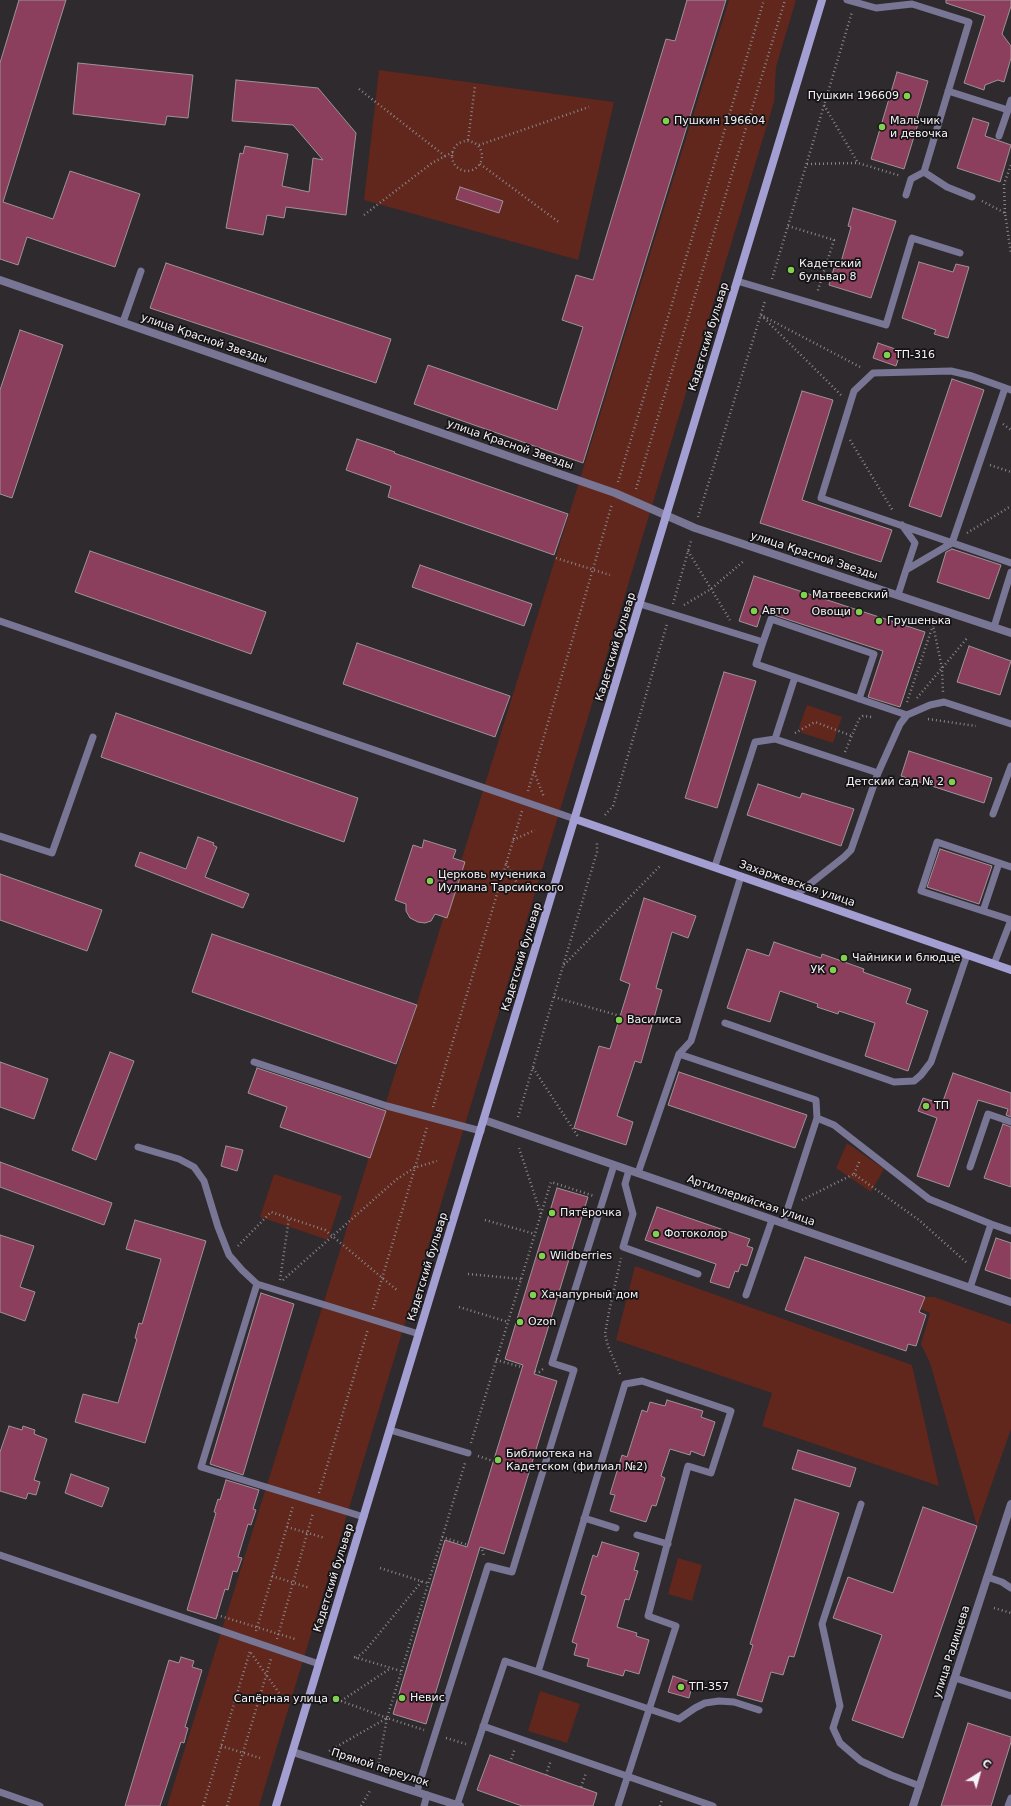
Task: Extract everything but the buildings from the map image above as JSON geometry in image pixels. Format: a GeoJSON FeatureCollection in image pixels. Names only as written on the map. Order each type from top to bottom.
{"type":"FeatureCollection","features":[{"type":"Feature","properties":{"kind":"street","name":"Кадетский бульвар"},"geometry":{"type":"LineString","coordinates":[[276,1806],[420,1334],[822,0]]}},
{"type":"Feature","properties":{"kind":"street","name":"улица Красной Звезды"},"geometry":{"type":"LineString","coordinates":[[0,280],[512,457],[632,500],[695,528],[1011,632]]}},
{"type":"Feature","properties":{"kind":"street","name":"Захаржевская улица"},"geometry":{"type":"LineString","coordinates":[[575,820],[715,866],[1011,970]]}},
{"type":"Feature","properties":{"kind":"street","name":"Артиллерийская улица"},"geometry":{"type":"LineString","coordinates":[[484,1120],[1011,1302]]}},
{"type":"Feature","properties":{"kind":"street","name":"улица Радищева"},"geometry":{"type":"LineString","coordinates":[[913,1806],[1011,1504]]}},
{"type":"Feature","properties":{"kind":"street","name":"Прямой переулок"},"geometry":{"type":"LineString","coordinates":[[293,1752],[459,1805]]}},
{"type":"Feature","properties":{"kind":"lane"},"geometry":{"type":"LineString","coordinates":[[847,0],[876,8],[913,2],[969,22],[924,172],[911,179],[906,195]]}},
{"type":"Feature","properties":{"kind":"lane"},"geometry":{"type":"LineString","coordinates":[[948,91],[1008,110]]}},
{"type":"Feature","properties":{"kind":"lane"},"geometry":{"type":"LineString","coordinates":[[999,136],[1011,100]]}},
{"type":"Feature","properties":{"kind":"lane"},"geometry":{"type":"LineString","coordinates":[[924,172],[947,187],[972,197]]}},
{"type":"Feature","properties":{"kind":"lane"},"geometry":{"type":"LineString","coordinates":[[738,281],[886,325],[912,238],[960,253]]}},
{"type":"Feature","properties":{"kind":"lane"},"geometry":{"type":"LineString","coordinates":[[122,322],[141,271]]}},
{"type":"Feature","properties":{"kind":"lane"},"geometry":{"type":"LineString","coordinates":[[906,570],[952,543],[980,461],[1008,389],[972,376],[951,371],[873,374],[854,391],[821,498],[902,525],[952,543],[1011,563]]}},
{"type":"Feature","properties":{"kind":"lane"},"geometry":{"type":"LineString","coordinates":[[898,595],[915,543],[902,525]]}},
{"type":"Feature","properties":{"kind":"lane"},"geometry":{"type":"LineString","coordinates":[[994,627],[1011,572]]}},
{"type":"Feature","properties":{"kind":"lane"},"geometry":{"type":"LineString","coordinates":[[640,604],[763,642]]}},
{"type":"Feature","properties":{"kind":"lane"},"geometry":{"type":"LineString","coordinates":[[859,699],[874,654],[771,619],[756,664],[905,715]]}},
{"type":"Feature","properties":{"kind":"lane"},"geometry":{"type":"LineString","coordinates":[[0,621],[575,820]]}},
{"type":"Feature","properties":{"kind":"lane"},"geometry":{"type":"LineString","coordinates":[[775,739],[795,677]]}},
{"type":"Feature","properties":{"kind":"lane"},"geometry":{"type":"LineString","coordinates":[[796,895],[844,857],[850,850],[878,773],[905,715],[930,705],[944,702],[1011,724]]}},
{"type":"Feature","properties":{"kind":"lane"},"geometry":{"type":"LineString","coordinates":[[0,836],[52,853],[93,737]]}},
{"type":"Feature","properties":{"kind":"lane"},"geometry":{"type":"LineString","coordinates":[[715,866],[756,742],[775,739],[878,773]]}},
{"type":"Feature","properties":{"kind":"lane"},"geometry":{"type":"LineString","coordinates":[[993,814],[1011,766]]}},
{"type":"Feature","properties":{"kind":"lane"},"geometry":{"type":"LineString","coordinates":[[994,964],[1011,919],[921,891],[937,842],[1011,867]]}},
{"type":"Feature","properties":{"kind":"lane"},"geometry":{"type":"LineString","coordinates":[[983,911],[999,862]]}},
{"type":"Feature","properties":{"kind":"lane"},"geometry":{"type":"LineString","coordinates":[[638,1173],[679,1054],[691,1040],[741,876]]}},
{"type":"Feature","properties":{"kind":"lane"},"geometry":{"type":"LineString","coordinates":[[725,1023],[894,1082],[914,1081],[921,1075],[931,1062],[967,954]]}},
{"type":"Feature","properties":{"kind":"lane"},"geometry":{"type":"LineString","coordinates":[[679,1054],[816,1100],[817,1118],[783,1223]]}},
{"type":"Feature","properties":{"kind":"lane"},"geometry":{"type":"LineString","coordinates":[[254,1062],[387,1106],[481,1131]]}},
{"type":"Feature","properties":{"kind":"lane"},"geometry":{"type":"LineString","coordinates":[[970,1167],[988,1114],[1011,1122]]}},
{"type":"Feature","properties":{"kind":"lane"},"geometry":{"type":"LineString","coordinates":[[817,1118],[834,1125],[929,1199],[1011,1231]]}},
{"type":"Feature","properties":{"kind":"lane"},"geometry":{"type":"LineString","coordinates":[[138,1147],[179,1159],[194,1167],[204,1181],[218,1227],[229,1255],[257,1284],[420,1334]]}},
{"type":"Feature","properties":{"kind":"lane"},"geometry":{"type":"LineString","coordinates":[[417,1791],[488,1566],[512,1572],[574,1370],[552,1363],[614,1165]]}},
{"type":"Feature","properties":{"kind":"lane"},"geometry":{"type":"LineString","coordinates":[[629,1170],[625,1184],[633,1214],[622,1247],[698,1274]]}},
{"type":"Feature","properties":{"kind":"lane"},"geometry":{"type":"LineString","coordinates":[[746,1295],[772,1220]]}},
{"type":"Feature","properties":{"kind":"lane"},"geometry":{"type":"LineString","coordinates":[[970,1288],[991,1224]]}},
{"type":"Feature","properties":{"kind":"lane"},"geometry":{"type":"LineString","coordinates":[[257,1284],[201,1467],[364,1517]]}},
{"type":"Feature","properties":{"kind":"lane"},"geometry":{"type":"LineString","coordinates":[[538,1672],[625,1384],[642,1380],[731,1410],[711,1473],[688,1466],[648,1616],[676,1626],[618,1806]]}},
{"type":"Feature","properties":{"kind":"lane"},"geometry":{"type":"LineString","coordinates":[[390,1430],[468,1453]]}},
{"type":"Feature","properties":{"kind":"lane"},"geometry":{"type":"LineString","coordinates":[[860,1504],[822,1624],[840,1706],[833,1728],[840,1743],[861,1761],[902,1780],[920,1786]]}},
{"type":"Feature","properties":{"kind":"lane"},"geometry":{"type":"LineString","coordinates":[[584,1518],[616,1528]]}},
{"type":"Feature","properties":{"kind":"lane"},"geometry":{"type":"LineString","coordinates":[[637,1535],[668,1544]]}},
{"type":"Feature","properties":{"kind":"lane"},"geometry":{"type":"LineString","coordinates":[[0,1555],[319,1664]]}},
{"type":"Feature","properties":{"kind":"lane"},"geometry":{"type":"LineString","coordinates":[[987,1577],[1002,1582],[1011,1588]]}},
{"type":"Feature","properties":{"kind":"lane"},"geometry":{"type":"LineString","coordinates":[[459,1805],[505,1661],[679,1719],[705,1703],[719,1701],[734,1702],[759,1710]]}},
{"type":"Feature","properties":{"kind":"lane"},"geometry":{"type":"LineString","coordinates":[[955,1678],[1011,1696]]}},
{"type":"Feature","properties":{"kind":"lane"},"geometry":{"type":"LineString","coordinates":[[483,1726],[713,1806]]}},
{"type":"Feature","properties":{"kind":"lane"},"geometry":{"type":"LineString","coordinates":[[0,1792],[40,1806]]}},
{"type":"Feature","properties":{"kind":"lane"},"geometry":{"type":"LineString","coordinates":[[424,1806],[427,1794]]}},
{"type":"Feature","properties":{"kind":"lane"},"geometry":{"type":"LineString","coordinates":[[1008,1806],[1011,1798]]}},
{"type":"Feature","properties":{"kind":"path"},"geometry":{"type":"LineString","coordinates":[[620,476],[764,0]]}},
{"type":"Feature","properties":{"kind":"path"},"geometry":{"type":"LineString","coordinates":[[636,490],[785,0]]}},
{"type":"Feature","properties":{"kind":"path"},"geometry":{"type":"LineString","coordinates":[[698,517],[769,290],[855,2]]}},
{"type":"Feature","properties":{"kind":"path"},"geometry":{"type":"LineString","coordinates":[[468,140],[475,86]]}},
{"type":"Feature","properties":{"kind":"path"},"geometry":{"type":"LineString","coordinates":[[359,88],[445,156]]}},
{"type":"Feature","properties":{"kind":"path"},"geometry":{"type":"LineString","coordinates":[[824,105],[858,163]]}},
{"type":"Feature","properties":{"kind":"path"},"geometry":{"type":"LineString","coordinates":[[479,145],[589,106]]}},
{"type":"Feature","properties":{"kind":"path"},"geometry":{"type":"LineString","coordinates":[[468,140],[479,145],[483,154],[480,164],[473,170],[464,170],[456,166],[452,157],[453,152],[459,143],[468,140]]}},
{"type":"Feature","properties":{"kind":"path"},"geometry":{"type":"LineString","coordinates":[[364,215],[432,163],[453,152]]}},
{"type":"Feature","properties":{"kind":"path"},"geometry":{"type":"LineString","coordinates":[[807,164],[858,163],[911,179]]}},
{"type":"Feature","properties":{"kind":"path"},"geometry":{"type":"LineString","coordinates":[[480,164],[560,223]]}},
{"type":"Feature","properties":{"kind":"path"},"geometry":{"type":"LineString","coordinates":[[1011,165],[1004,184],[1005,213],[1011,254]]}},
{"type":"Feature","properties":{"kind":"path"},"geometry":{"type":"LineString","coordinates":[[972,197],[990,204],[1005,213]]}},
{"type":"Feature","properties":{"kind":"path"},"geometry":{"type":"LineString","coordinates":[[788,226],[834,240],[814,303]]}},
{"type":"Feature","properties":{"kind":"path"},"geometry":{"type":"LineString","coordinates":[[761,316],[873,374]]}},
{"type":"Feature","properties":{"kind":"path"},"geometry":{"type":"LineString","coordinates":[[761,316],[850,404]]}},
{"type":"Feature","properties":{"kind":"path"},"geometry":{"type":"LineString","coordinates":[[843,428],[902,525]]}},
{"type":"Feature","properties":{"kind":"path"},"geometry":{"type":"LineString","coordinates":[[980,461],[1011,472]]}},
{"type":"Feature","properties":{"kind":"path"},"geometry":{"type":"LineString","coordinates":[[528,789],[612,503]]}},
{"type":"Feature","properties":{"kind":"path"},"geometry":{"type":"LineString","coordinates":[[960,537],[1011,506]]}},
{"type":"Feature","properties":{"kind":"path"},"geometry":{"type":"LineString","coordinates":[[605,815],[613,806],[691,541]]}},
{"type":"Feature","properties":{"kind":"path"},"geometry":{"type":"LineString","coordinates":[[688,551],[740,636]]}},
{"type":"Feature","properties":{"kind":"path"},"geometry":{"type":"LineString","coordinates":[[556,558],[610,575]]}},
{"type":"Feature","properties":{"kind":"path"},"geometry":{"type":"LineString","coordinates":[[670,614],[711,588],[745,560]]}},
{"type":"Feature","properties":{"kind":"path"},"geometry":{"type":"LineString","coordinates":[[905,715],[933,625],[942,668],[944,702]]}},
{"type":"Feature","properties":{"kind":"path"},"geometry":{"type":"LineString","coordinates":[[905,715],[968,637]]}},
{"type":"Feature","properties":{"kind":"path"},"geometry":{"type":"LineString","coordinates":[[842,760],[859,719],[863,716],[877,717]]}},
{"type":"Feature","properties":{"kind":"path"},"geometry":{"type":"LineString","coordinates":[[927,719],[981,726]]}},
{"type":"Feature","properties":{"kind":"path"},"geometry":{"type":"LineString","coordinates":[[789,735],[815,722],[852,736]]}},
{"type":"Feature","properties":{"kind":"path"},"geometry":{"type":"LineString","coordinates":[[533,771],[544,797]]}},
{"type":"Feature","properties":{"kind":"path"},"geometry":{"type":"LineString","coordinates":[[432,1108],[522,811]]}},
{"type":"Feature","properties":{"kind":"path"},"geometry":{"type":"LineString","coordinates":[[513,840],[535,830]]}},
{"type":"Feature","properties":{"kind":"path"},"geometry":{"type":"LineString","coordinates":[[518,1117],[597,852],[597,841]]}},
{"type":"Feature","properties":{"kind":"path"},"geometry":{"type":"LineString","coordinates":[[506,863],[518,885]]}},
{"type":"Feature","properties":{"kind":"path"},"geometry":{"type":"LineString","coordinates":[[564,966],[660,866]]}},
{"type":"Feature","properties":{"kind":"path"},"geometry":{"type":"LineString","coordinates":[[554,997],[620,1016]]}},
{"type":"Feature","properties":{"kind":"path"},"geometry":{"type":"LineString","coordinates":[[533,1067],[579,1138]]}},
{"type":"Feature","properties":{"kind":"path"},"geometry":{"type":"LineString","coordinates":[[374,1309],[428,1123]]}},
{"type":"Feature","properties":{"kind":"path"},"geometry":{"type":"LineString","coordinates":[[519,1148],[541,1214]]}},
{"type":"Feature","properties":{"kind":"path"},"geometry":{"type":"LineString","coordinates":[[798,1202],[854,1174],[864,1148]]}},
{"type":"Feature","properties":{"kind":"path"},"geometry":{"type":"LineString","coordinates":[[289,1218],[280,1283],[397,1179],[414,1168],[437,1161]]}},
{"type":"Feature","properties":{"kind":"path"},"geometry":{"type":"LineString","coordinates":[[854,1174],[919,1220],[976,1270]]}},
{"type":"Feature","properties":{"kind":"path"},"geometry":{"type":"LineString","coordinates":[[361,1806],[376,1778],[387,1718],[550,1182],[603,1199]]}},
{"type":"Feature","properties":{"kind":"path"},"geometry":{"type":"LineString","coordinates":[[229,1255],[271,1212],[325,1230],[398,1291]]}},
{"type":"Feature","properties":{"kind":"path"},"geometry":{"type":"LineString","coordinates":[[484,1220],[535,1234]]}},
{"type":"Feature","properties":{"kind":"path"},"geometry":{"type":"LineString","coordinates":[[622,1247],[605,1334],[608,1346],[625,1384]]}},
{"type":"Feature","properties":{"kind":"path"},"geometry":{"type":"LineString","coordinates":[[468,1274],[521,1279]]}},
{"type":"Feature","properties":{"kind":"path"},"geometry":{"type":"LineString","coordinates":[[459,1307],[508,1322]]}},
{"type":"Feature","properties":{"kind":"path"},"geometry":{"type":"LineString","coordinates":[[318,1497],[369,1325]]}},
{"type":"Feature","properties":{"kind":"path"},"geometry":{"type":"LineString","coordinates":[[496,1360],[522,1367]]}},
{"type":"Feature","properties":{"kind":"path"},"geometry":{"type":"LineString","coordinates":[[468,1453],[493,1461]]}},
{"type":"Feature","properties":{"kind":"path"},"geometry":{"type":"LineString","coordinates":[[287,1527],[325,1538]]}},
{"type":"Feature","properties":{"kind":"path"},"geometry":{"type":"LineString","coordinates":[[442,1537],[468,1545]]}},
{"type":"Feature","properties":{"kind":"path"},"geometry":{"type":"LineString","coordinates":[[380,1568],[427,1583]]}},
{"type":"Feature","properties":{"kind":"path"},"geometry":{"type":"LineString","coordinates":[[272,1576],[310,1588]]}},
{"type":"Feature","properties":{"kind":"path"},"geometry":{"type":"LineString","coordinates":[[401,1671],[355,1658],[365,1651],[422,1581]]}},
{"type":"Feature","properties":{"kind":"path"},"geometry":{"type":"LineString","coordinates":[[994,1608],[1011,1613]]}},
{"type":"Feature","properties":{"kind":"path"},"geometry":{"type":"LineString","coordinates":[[217,1614],[295,1639]]}},
{"type":"Feature","properties":{"kind":"path"},"geometry":{"type":"LineString","coordinates":[[250,1652],[279,1693]]}},
{"type":"Feature","properties":{"kind":"path"},"geometry":{"type":"LineString","coordinates":[[391,1668],[341,1701],[476,1748]]}},
{"type":"Feature","properties":{"kind":"path"},"geometry":{"type":"LineString","coordinates":[[325,1754],[387,1718]]}},
{"type":"Feature","properties":{"kind":"path"},"geometry":{"type":"LineString","coordinates":[[221,1746],[260,1758]]}},
{"type":"Feature","properties":{"kind":"shaded area"},"geometry":{"type":"Polygon","coordinates":[[[729,0],[796,0],[776,67],[774,102],[259,1806],[167,1806],[729,0]]]}},
{"type":"Feature","properties":{"kind":"shaded area"},"geometry":{"type":"Polygon","coordinates":[[[379,70],[614,102],[578,260],[364,200],[379,70]]]}},
{"type":"Feature","properties":{"kind":"shaded area"},"geometry":{"type":"Polygon","coordinates":[[[807,705],[842,717],[833,743],[802,733],[799,727],[807,705]]]}},
{"type":"Feature","properties":{"kind":"shaded area"},"geometry":{"type":"Polygon","coordinates":[[[847,1143],[884,1169],[871,1192],[836,1168],[847,1143]]]}},
{"type":"Feature","properties":{"kind":"shaded area"},"geometry":{"type":"Polygon","coordinates":[[[274,1174],[342,1196],[328,1240],[260,1217],[274,1174]]]}},
{"type":"Feature","properties":{"kind":"shaded area"},"geometry":{"type":"Polygon","coordinates":[[[635,1266],[912,1365],[939,1486],[762,1426],[772,1393],[616,1340],[635,1266]]]}},
{"type":"Feature","properties":{"kind":"shaded area"},"geometry":{"type":"Polygon","coordinates":[[[925,1297],[934,1297],[1011,1324],[1011,1429],[977,1526],[930,1363],[921,1344],[930,1313],[921,1309],[925,1297]]]}},
{"type":"Feature","properties":{"kind":"shaded area"},"geometry":{"type":"Polygon","coordinates":[[[678,1558],[702,1565],[692,1601],[668,1594],[678,1558]]]}},
{"type":"Feature","properties":{"kind":"shaded area"},"geometry":{"type":"Polygon","coordinates":[[[540,1691],[580,1704],[567,1743],[528,1731],[540,1691]]]}},
{"type":"Feature","properties":{"kind":"place","name":"Пушкин 196609"},"geometry":{"type":"Point","coordinates":[907,96]}},
{"type":"Feature","properties":{"kind":"place","name":"Пушкин 196604"},"geometry":{"type":"Point","coordinates":[666,121]}},
{"type":"Feature","properties":{"kind":"place","name":"Мальчик и девочка"},"geometry":{"type":"Point","coordinates":[882,127]}},
{"type":"Feature","properties":{"kind":"place","name":"Кадетский бульвар 8"},"geometry":{"type":"Point","coordinates":[791,270]}},
{"type":"Feature","properties":{"kind":"place","name":"ТП-316"},"geometry":{"type":"Point","coordinates":[887,355]}},
{"type":"Feature","properties":{"kind":"place","name":"Матвеевский"},"geometry":{"type":"Point","coordinates":[804,595]}},
{"type":"Feature","properties":{"kind":"place","name":"Авто"},"geometry":{"type":"Point","coordinates":[754,611]}},
{"type":"Feature","properties":{"kind":"place","name":"Овощи"},"geometry":{"type":"Point","coordinates":[859,612]}},
{"type":"Feature","properties":{"kind":"place","name":"Грушенька"},"geometry":{"type":"Point","coordinates":[879,621]}},
{"type":"Feature","properties":{"kind":"place","name":"Детский сад № 2"},"geometry":{"type":"Point","coordinates":[952,782]}},
{"type":"Feature","properties":{"kind":"place","name":"Церковь мученика Иулиана Тарсийского"},"geometry":{"type":"Point","coordinates":[430,881]}},
{"type":"Feature","properties":{"kind":"place","name":"Чайники и блюдце"},"geometry":{"type":"Point","coordinates":[844,958]}},
{"type":"Feature","properties":{"kind":"place","name":"УК"},"geometry":{"type":"Point","coordinates":[833,970]}},
{"type":"Feature","properties":{"kind":"place","name":"Василиса"},"geometry":{"type":"Point","coordinates":[619,1020]}},
{"type":"Feature","properties":{"kind":"place","name":"ТП"},"geometry":{"type":"Point","coordinates":[926,1106]}},
{"type":"Feature","properties":{"kind":"place","name":"Пятёрочка"},"geometry":{"type":"Point","coordinates":[552,1213]}},
{"type":"Feature","properties":{"kind":"place","name":"Фотоколор"},"geometry":{"type":"Point","coordinates":[656,1234]}},
{"type":"Feature","properties":{"kind":"place","name":"Wildberries"},"geometry":{"type":"Point","coordinates":[542,1256]}},
{"type":"Feature","properties":{"kind":"place","name":"Хачапурный дом"},"geometry":{"type":"Point","coordinates":[533,1295]}},
{"type":"Feature","properties":{"kind":"place","name":"Ozon"},"geometry":{"type":"Point","coordinates":[520,1322]}},
{"type":"Feature","properties":{"kind":"place","name":"Библиотека на Кадетском (филиал №2)"},"geometry":{"type":"Point","coordinates":[498,1460]}},
{"type":"Feature","properties":{"kind":"place","name":"ТП-357"},"geometry":{"type":"Point","coordinates":[681,1687]}},
{"type":"Feature","properties":{"kind":"place","name":"Невис"},"geometry":{"type":"Point","coordinates":[402,1698]}},
{"type":"Feature","properties":{"kind":"place","name":"Сапёрная улица"},"geometry":{"type":"Point","coordinates":[336,1699]}}]}
